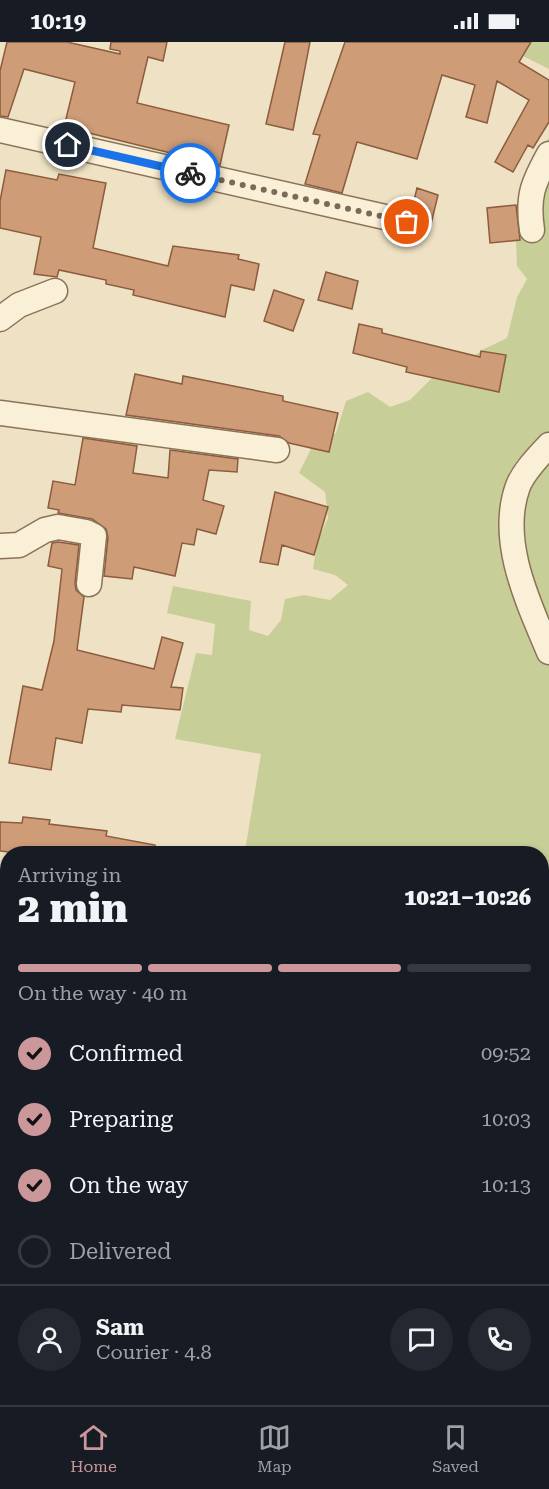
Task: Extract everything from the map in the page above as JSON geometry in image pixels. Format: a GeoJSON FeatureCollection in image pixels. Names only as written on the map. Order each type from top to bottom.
{"type":"FeatureCollection","features":[{"type":"Feature","properties":{"kind":"street"},"geometry":{"type":"LineString","coordinates":[[0,130],[407,222]]}},
{"type":"Feature","properties":{"kind":"street"},"geometry":{"type":"LineString","coordinates":[[532,230],[528,206],[532,184],[549,154]]}},
{"type":"Feature","properties":{"kind":"street"},"geometry":{"type":"LineString","coordinates":[[0,319],[19,305],[55,291]]}},
{"type":"Feature","properties":{"kind":"street"},"geometry":{"type":"LineString","coordinates":[[0,412],[277,450]]}},
{"type":"Feature","properties":{"kind":"street"},"geometry":{"type":"LineString","coordinates":[[549,445],[519,485],[513,507],[511,533],[516,563],[549,652]]}},
{"type":"Feature","properties":{"kind":"street"},"geometry":{"type":"LineString","coordinates":[[0,546],[19,545],[45,530],[58,527],[86,532],[94,536],[89,584]]}},
{"type":"Feature","properties":{"kind":"green space"},"geometry":{"type":"Polygon","coordinates":[[[522,42],[549,42],[549,69],[515,52],[522,42]]]}},
{"type":"Feature","properties":{"kind":"green space"},"geometry":{"type":"Polygon","coordinates":[[[549,138],[549,846],[246,846],[261,754],[175,739],[196,653],[212,655],[215,624],[167,613],[173,586],[251,601],[249,630],[268,636],[281,620],[285,599],[304,595],[330,600],[348,585],[335,575],[313,569],[317,543],[328,518],[325,492],[299,473],[313,445],[336,433],[346,401],[368,392],[390,407],[410,400],[436,374],[468,361],[482,350],[507,338],[517,297],[527,279],[517,266],[516,240],[531,206],[531,162],[549,138]]]}},
{"type":"Feature","properties":{"kind":"building"},"geometry":{"type":"Polygon","coordinates":[[[7,42],[67,42],[120,54],[120,51],[110,49],[111,42],[167,42],[163,61],[148,57],[137,103],[229,125],[220,165],[64,127],[75,82],[24,69],[8,117],[0,116],[0,71],[7,42]]]}},
{"type":"Feature","properties":{"kind":"building"},"geometry":{"type":"Polygon","coordinates":[[[285,42],[310,42],[293,130],[266,124],[285,42]]]}},
{"type":"Feature","properties":{"kind":"building"},"geometry":{"type":"Polygon","coordinates":[[[345,42],[531,42],[519,62],[549,80],[549,122],[533,148],[528,145],[513,172],[495,162],[529,100],[497,81],[487,123],[466,117],[475,85],[442,75],[417,159],[357,142],[342,193],[305,184],[320,135],[313,134],[345,42]]]}},
{"type":"Feature","properties":{"kind":"building"},"geometry":{"type":"Polygon","coordinates":[[[6,170],[57,180],[59,174],[106,183],[93,248],[168,266],[173,246],[239,255],[238,259],[259,264],[254,290],[231,285],[225,317],[133,295],[134,290],[106,284],[106,280],[59,270],[57,277],[34,274],[41,237],[0,228],[0,201],[6,170]]]}},
{"type":"Feature","properties":{"kind":"building"},"geometry":{"type":"Polygon","coordinates":[[[417,188],[438,195],[431,224],[421,221],[417,212],[412,209],[417,188]]]}},
{"type":"Feature","properties":{"kind":"building"},"geometry":{"type":"Polygon","coordinates":[[[516,205],[520,240],[490,243],[487,208],[516,205]]]}},
{"type":"Feature","properties":{"kind":"building"},"geometry":{"type":"Polygon","coordinates":[[[326,272],[358,281],[352,309],[318,300],[326,272]]]}},
{"type":"Feature","properties":{"kind":"building"},"geometry":{"type":"Polygon","coordinates":[[[274,290],[304,300],[293,331],[264,321],[274,290]]]}},
{"type":"Feature","properties":{"kind":"building"},"geometry":{"type":"Polygon","coordinates":[[[359,324],[382,329],[382,333],[480,357],[481,351],[506,355],[499,392],[406,372],[407,367],[353,353],[359,324]]]}},
{"type":"Feature","properties":{"kind":"building"},"geometry":{"type":"Polygon","coordinates":[[[135,374],[182,384],[183,376],[283,396],[283,401],[338,413],[329,452],[289,443],[279,436],[126,415],[135,374]]]}},
{"type":"Feature","properties":{"kind":"building"},"geometry":{"type":"Polygon","coordinates":[[[83,438],[137,446],[133,473],[168,478],[170,450],[238,459],[237,472],[209,470],[203,500],[224,506],[216,534],[197,529],[194,545],[182,543],[175,576],[134,567],[132,579],[104,576],[108,537],[106,529],[92,519],[58,513],[59,510],[48,508],[53,481],[75,485],[83,438]]]}},
{"type":"Feature","properties":{"kind":"building"},"geometry":{"type":"Polygon","coordinates":[[[275,492],[328,507],[314,555],[282,545],[278,565],[260,562],[275,492]]]}},
{"type":"Feature","properties":{"kind":"building"},"geometry":{"type":"Polygon","coordinates":[[[52,543],[79,545],[75,583],[76,590],[84,597],[77,650],[154,669],[162,637],[183,643],[171,687],[183,688],[180,710],[122,705],[121,712],[88,709],[82,743],[56,738],[51,770],[9,763],[23,686],[42,690],[54,641],[62,569],[48,566],[52,543]]]}},
{"type":"Feature","properties":{"kind":"building"},"geometry":{"type":"Polygon","coordinates":[[[23,817],[50,820],[49,824],[107,831],[106,836],[155,846],[0,846],[0,822],[22,823],[23,817]]]}},
{"type":"Feature","properties":{"kind":"way so far"},"geometry":{"type":"LineString","coordinates":[[190,173],[407,222]]}},
{"type":"Feature","properties":{"kind":"route"},"geometry":{"type":"LineString","coordinates":[[68,145],[190,173]]}}]}
